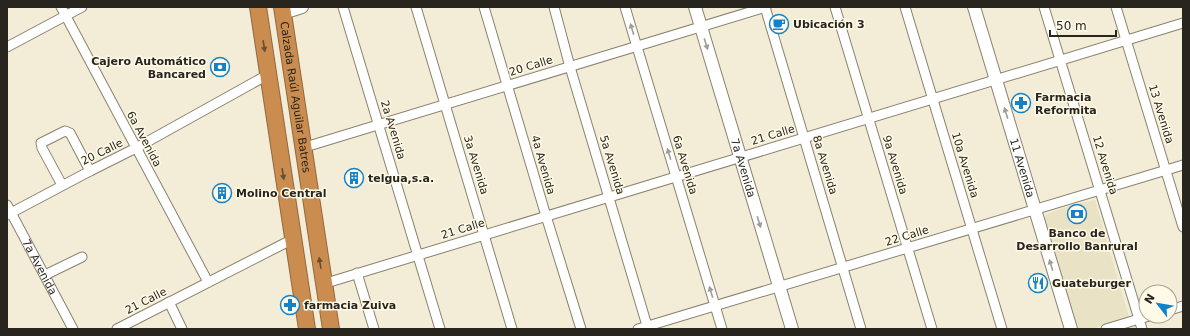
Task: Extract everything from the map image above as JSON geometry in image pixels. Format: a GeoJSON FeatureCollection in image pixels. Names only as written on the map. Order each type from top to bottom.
{"type":"FeatureCollection","features":[{"type":"Feature","properties":{"kind":"highway","name":"Calzada Raúl Aguilar Batres"},"geometry":{"type":"LineString","coordinates":[[258,7],[307,329]]}},
{"type":"Feature","properties":{"kind":"highway","name":"Calzada Raúl Aguilar Batres"},"geometry":{"type":"LineString","coordinates":[[282,10],[331,329]]}},
{"type":"Feature","properties":{"kind":"main road"},"geometry":{"type":"LineString","coordinates":[[282,10],[302,7]]}},
{"type":"Feature","properties":{"kind":"main road","name":"7a Avenida"},"geometry":{"type":"LineString","coordinates":[[694,7],[792,329]]}},
{"type":"Feature","properties":{"kind":"main road","name":"11 Avenida"},"geometry":{"type":"LineString","coordinates":[[974,7],[1071,329]]}},
{"type":"Feature","properties":{"kind":"street","name":"6a Avenida"},"geometry":{"type":"LineString","coordinates":[[61,7],[208,282]]}},
{"type":"Feature","properties":{"kind":"street"},"geometry":{"type":"LineString","coordinates":[[7,47],[82,7]]}},
{"type":"Feature","properties":{"kind":"street","name":"2a Avenida"},"geometry":{"type":"LineString","coordinates":[[343,7],[440,329]]}},
{"type":"Feature","properties":{"kind":"street","name":"3a Avenida"},"geometry":{"type":"LineString","coordinates":[[416,7],[512,329]]}},
{"type":"Feature","properties":{"kind":"street","name":"4a Avenida"},"geometry":{"type":"LineString","coordinates":[[484,7],[581,329]]}},
{"type":"Feature","properties":{"kind":"street","name":"5a Avenida"},"geometry":{"type":"LineString","coordinates":[[554,7],[570,66],[648,328]]}},
{"type":"Feature","properties":{"kind":"street","name":"6a Avenida"},"geometry":{"type":"LineString","coordinates":[[625,7],[722,329]]}},
{"type":"Feature","properties":{"kind":"street","name":"20 Calle"},"geometry":{"type":"LineString","coordinates":[[302,148],[765,7]]}},
{"type":"Feature","properties":{"kind":"street","name":"8a Avenida"},"geometry":{"type":"LineString","coordinates":[[765,7],[861,329]]}},
{"type":"Feature","properties":{"kind":"street","name":"9a Avenida"},"geometry":{"type":"LineString","coordinates":[[835,7],[932,329]]}},
{"type":"Feature","properties":{"kind":"street","name":"10a Avenida"},"geometry":{"type":"LineString","coordinates":[[905,7],[1002,329]]}},
{"type":"Feature","properties":{"kind":"street","name":"12 Avenida"},"geometry":{"type":"LineString","coordinates":[[1044,7],[1138,316]]}},
{"type":"Feature","properties":{"kind":"street","name":"13 Avenida"},"geometry":{"type":"LineString","coordinates":[[1116,7],[1183,227]]}},
{"type":"Feature","properties":{"kind":"street","name":"21 Calle"},"geometry":{"type":"LineString","coordinates":[[323,284],[1183,23]]}},
{"type":"Feature","properties":{"kind":"street","name":"20 Calle"},"geometry":{"type":"LineString","coordinates":[[8,211],[136,148],[269,74]]}},
{"type":"Feature","properties":{"kind":"street"},"geometry":{"type":"LineString","coordinates":[[62,185],[42,148],[41,143],[65,131],[70,133],[90,171]]}},
{"type":"Feature","properties":{"kind":"street","name":"22 Calle"},"geometry":{"type":"LineString","coordinates":[[638,329],[648,328],[779,286],[1183,165]]}},
{"type":"Feature","properties":{"kind":"street","name":"7a Avenida"},"geometry":{"type":"LineString","coordinates":[[8,211],[45,275],[73,329]]}},
{"type":"Feature","properties":{"kind":"street","name":"21 Calle"},"geometry":{"type":"LineString","coordinates":[[116,329],[293,239]]}},
{"type":"Feature","properties":{"kind":"street"},"geometry":{"type":"LineString","coordinates":[[45,275],[82,257]]}},
{"type":"Feature","properties":{"kind":"street"},"geometry":{"type":"LineString","coordinates":[[357,273],[374,329]]}},
{"type":"Feature","properties":{"kind":"street"},"geometry":{"type":"LineString","coordinates":[[169,302],[182,329]]}},
{"type":"Feature","properties":{"kind":"street"},"geometry":{"type":"LineString","coordinates":[[1106,329],[1138,319]]}},
{"type":"Feature","properties":{"kind":"shaded area"},"geometry":{"type":"Polygon","coordinates":[[[1095,200],[1129,317],[1092,329],[1075,329],[1043,221],[1047,214],[1069,206],[1095,200]]]}},
{"type":"Feature","properties":{"kind":"place","name":"Ubicación 3"},"geometry":{"type":"Point","coordinates":[779,24]}},
{"type":"Feature","properties":{"kind":"place","name":"Cajero Automático Bancared"},"geometry":{"type":"Point","coordinates":[220,67]}},
{"type":"Feature","properties":{"kind":"place","name":"Farmacia Reformita"},"geometry":{"type":"Point","coordinates":[1021,103]}},
{"type":"Feature","properties":{"kind":"place","name":"telgua,s.a."},"geometry":{"type":"Point","coordinates":[354,178]}},
{"type":"Feature","properties":{"kind":"place","name":"Molino Central"},"geometry":{"type":"Point","coordinates":[222,193]}},
{"type":"Feature","properties":{"kind":"place","name":"Banco de Desarrollo Banrural"},"geometry":{"type":"Point","coordinates":[1077,214]}},
{"type":"Feature","properties":{"kind":"place","name":"Guateburger"},"geometry":{"type":"Point","coordinates":[1038,283]}},
{"type":"Feature","properties":{"kind":"place","name":"farmacia Zuiva"},"geometry":{"type":"Point","coordinates":[290,305]}}]}
